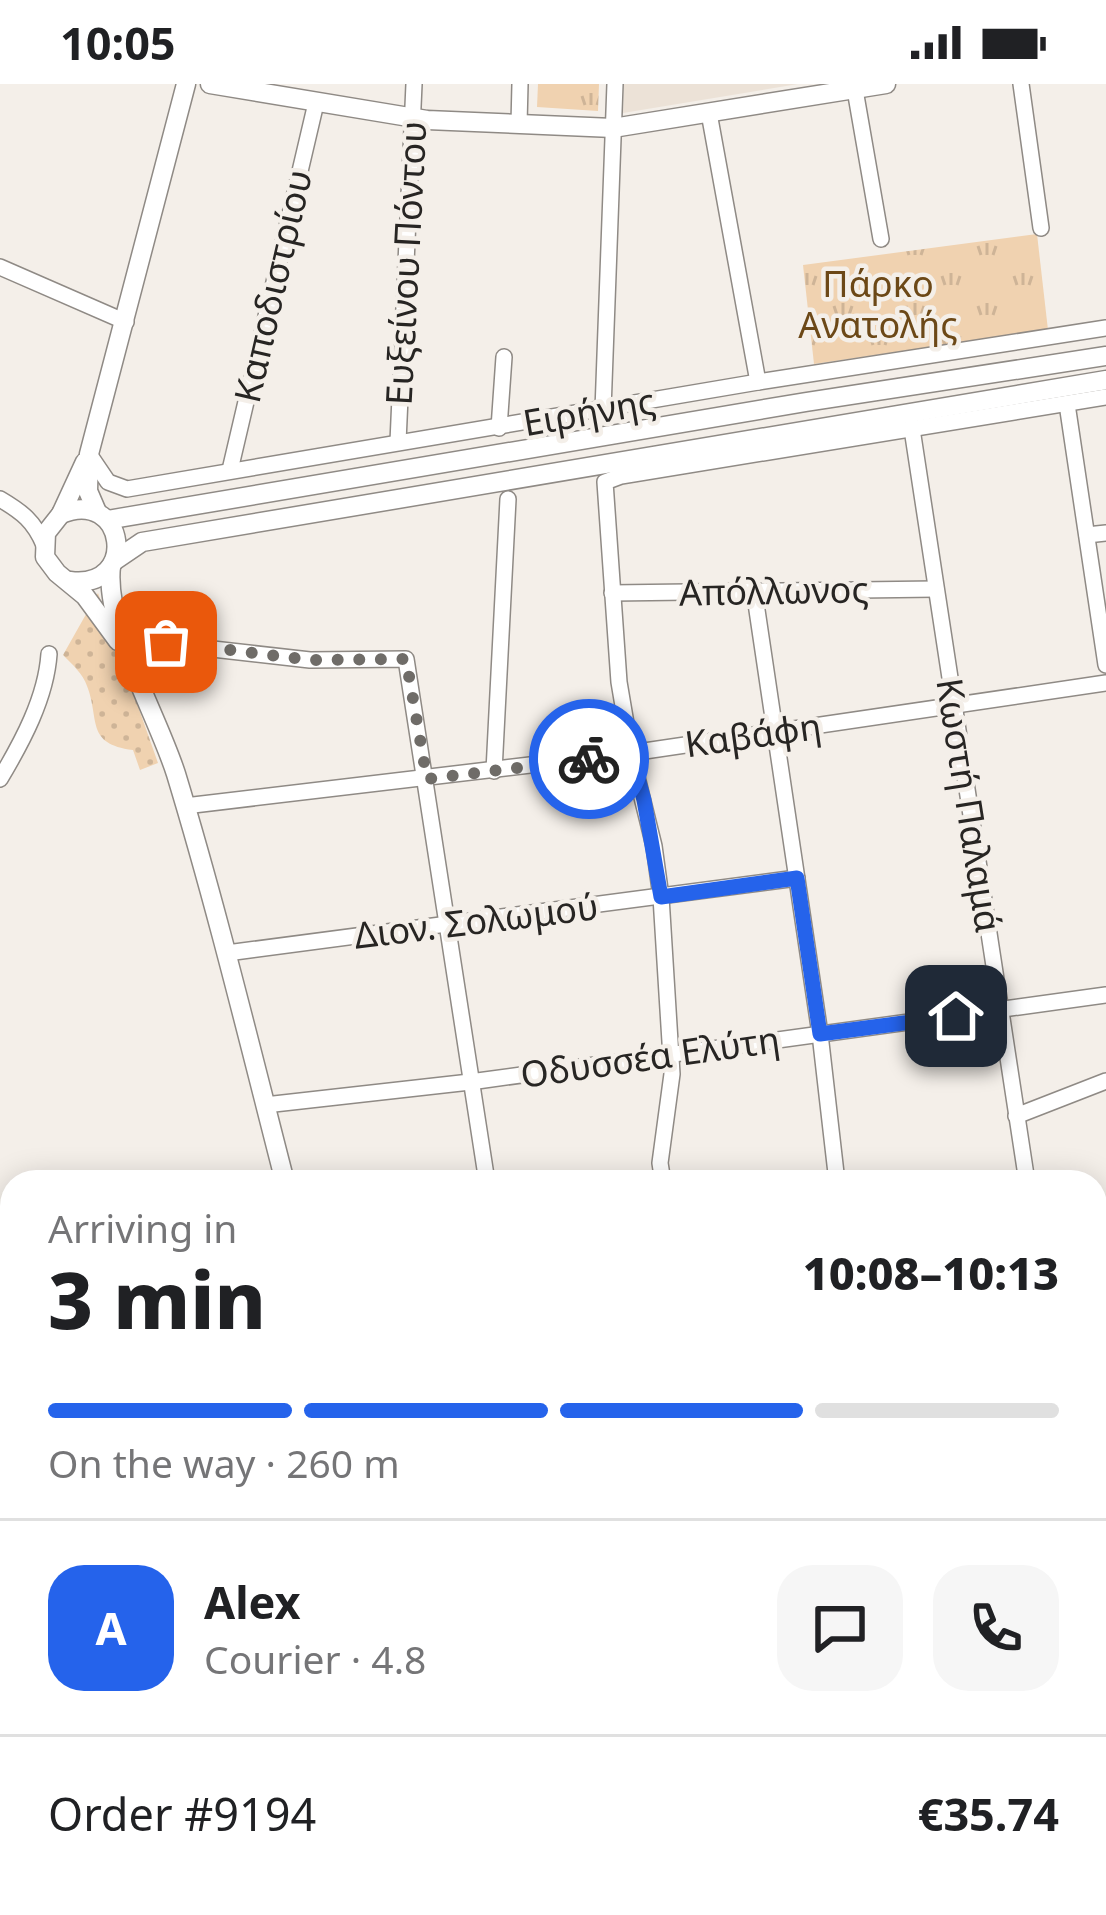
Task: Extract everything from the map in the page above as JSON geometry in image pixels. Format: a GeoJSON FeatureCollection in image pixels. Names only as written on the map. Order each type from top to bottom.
{"type":"FeatureCollection","features":[{"type":"Feature","properties":{"kind":"street"},"geometry":{"type":"LineString","coordinates":[[44,545],[89,454],[186,84]]}},
{"type":"Feature","properties":{"kind":"street"},"geometry":{"type":"LineString","coordinates":[[210,84],[412,118],[613,128],[886,84]]}},
{"type":"Feature","properties":{"kind":"street","name":"Ευξείνου Πόντου"},"geometry":{"type":"LineString","coordinates":[[398,442],[414,84]]}},
{"type":"Feature","properties":{"kind":"street"},"geometry":{"type":"LineString","coordinates":[[519,124],[520,84]]}},
{"type":"Feature","properties":{"kind":"street"},"geometry":{"type":"LineString","coordinates":[[603,410],[615,84]]}},
{"type":"Feature","properties":{"kind":"street"},"geometry":{"type":"LineString","coordinates":[[1021,84],[1041,228]]}},
{"type":"Feature","properties":{"kind":"street"},"geometry":{"type":"LineString","coordinates":[[854,87],[881,238]]}},
{"type":"Feature","properties":{"kind":"street","name":"Καποδιστρίου"},"geometry":{"type":"LineString","coordinates":[[230,470],[316,103]]}},
{"type":"Feature","properties":{"kind":"street"},"geometry":{"type":"LineString","coordinates":[[709,113],[758,382]]}},
{"type":"Feature","properties":{"kind":"street"},"geometry":{"type":"LineString","coordinates":[[0,267],[126,322]]}},
{"type":"Feature","properties":{"kind":"street","name":"Ειρήνης"},"geometry":{"type":"LineString","coordinates":[[89,454],[108,482],[127,489],[1106,328]]}},
{"type":"Feature","properties":{"kind":"street"},"geometry":{"type":"LineString","coordinates":[[61,514],[72,509],[102,516],[1106,356]]}},
{"type":"Feature","properties":{"kind":"street"},"geometry":{"type":"LineString","coordinates":[[499,428],[504,357]]}},
{"type":"Feature","properties":{"kind":"street"},"geometry":{"type":"LineString","coordinates":[[70,581],[93,580],[142,542],[1106,380]]}},
{"type":"Feature","properties":{"kind":"street"},"geometry":{"type":"LineString","coordinates":[[661,1170],[672,1054],[661,897],[619,682],[604,482],[1106,397]]}},
{"type":"Feature","properties":{"kind":"street"},"geometry":{"type":"LineString","coordinates":[[1067,404],[1106,665]]}},
{"type":"Feature","properties":{"kind":"street","name":"Κωστή Παλαμά"},"geometry":{"type":"LineString","coordinates":[[912,429],[1025,1170]]}},
{"type":"Feature","properties":{"kind":"street"},"geometry":{"type":"LineString","coordinates":[[89,454],[88,491],[118,542],[111,601],[185,806],[282,1170]]}},
{"type":"Feature","properties":{"kind":"street"},"geometry":{"type":"LineString","coordinates":[[0,499],[36,526],[51,567],[86,596],[132,659]]}},
{"type":"Feature","properties":{"kind":"street"},"geometry":{"type":"LineString","coordinates":[[494,771],[508,499]]}},
{"type":"Feature","properties":{"kind":"street"},"geometry":{"type":"LineString","coordinates":[[1087,535],[1106,533]]}},
{"type":"Feature","properties":{"kind":"street","name":"Απόλλωνος"},"geometry":{"type":"LineString","coordinates":[[612,593],[936,589]]}},
{"type":"Feature","properties":{"kind":"street"},"geometry":{"type":"LineString","coordinates":[[754,590],[836,1170]]}},
{"type":"Feature","properties":{"kind":"street"},"geometry":{"type":"LineString","coordinates":[[124,639],[310,660],[400,658],[409,664],[485,1170]]}},
{"type":"Feature","properties":{"kind":"street"},"geometry":{"type":"LineString","coordinates":[[0,779],[40,696],[49,654]]}},
{"type":"Feature","properties":{"kind":"street","name":"Καβάφη"},"geometry":{"type":"LineString","coordinates":[[185,806],[631,753],[1106,683]]}},
{"type":"Feature","properties":{"kind":"street","name":"Διον. Σολωμού"},"geometry":{"type":"LineString","coordinates":[[227,953],[797,878]]}},
{"type":"Feature","properties":{"kind":"street","name":"Οδυσσέα Ελύτη"},"geometry":{"type":"LineString","coordinates":[[265,1105],[470,1082],[1106,995]]}},
{"type":"Feature","properties":{"kind":"street"},"geometry":{"type":"LineString","coordinates":[[1016,1116],[1106,1081]]}},
{"type":"Feature","properties":{"kind":"shaded area"},"geometry":{"type":"Polygon","coordinates":[[[624,84],[798,84],[623,113],[624,84]]]}},
{"type":"Feature","properties":{"kind":"green space"},"geometry":{"type":"Polygon","coordinates":[[[538,84],[599,84],[598,111],[537,107],[538,84]]]}},
{"type":"Feature","properties":{"kind":"green space","name":"Πάρκο Ανατολής"},"geometry":{"type":"Polygon","coordinates":[[[1037,234],[1048,330],[814,364],[803,265],[1037,234]]]}},
{"type":"Feature","properties":{"kind":"green space"},"geometry":{"type":"Polygon","coordinates":[[[98,593],[158,763],[140,770],[133,750],[101,736],[85,682],[63,655],[98,593]]]}},
{"type":"Feature","properties":{"kind":"way so far"},"geometry":{"type":"LineString","coordinates":[[166,642],[336,662],[406,659],[427,779],[589,759]]}},
{"type":"Feature","properties":{"kind":"route"},"geometry":{"type":"LineString","coordinates":[[589,759],[631,753],[661,897],[797,878],[820,1034],[956,1016]]}}]}
